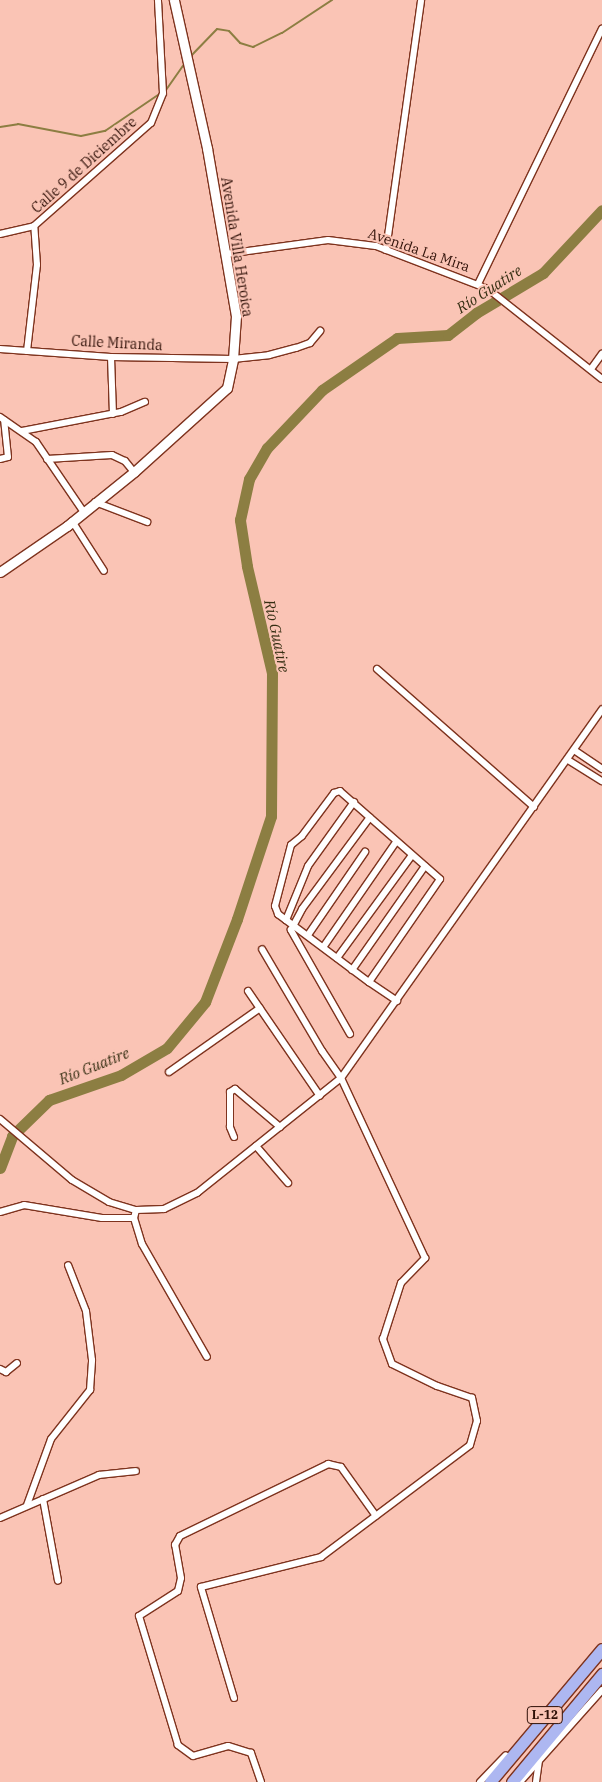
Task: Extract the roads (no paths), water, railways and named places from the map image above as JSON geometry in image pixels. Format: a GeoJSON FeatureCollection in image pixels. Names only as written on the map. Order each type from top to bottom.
{"type":"FeatureCollection","features":[{"type":"Feature","properties":{"kind":"highway","name":"L-12"},"geometry":{"type":"LineString","coordinates":[[490,1782],[602,1649]]}},
{"type":"Feature","properties":{"kind":"highway","name":"L-12"},"geometry":{"type":"LineString","coordinates":[[512,1782],[602,1674]]}},
{"type":"Feature","properties":{"kind":"main road","name":"Avenida Villa Heroica"},"geometry":{"type":"LineString","coordinates":[[0,572],[72,521],[134,472],[227,388],[233,359],[236,316],[226,254],[189,65],[174,0]]}},
{"type":"Feature","properties":{"kind":"street","name":"Calle 9 de Diciembre"},"geometry":{"type":"LineString","coordinates":[[0,234],[34,226],[150,123],[163,93],[158,0]]}},
{"type":"Feature","properties":{"kind":"street"},"geometry":{"type":"LineString","coordinates":[[386,250],[421,0]]}},
{"type":"Feature","properties":{"kind":"street"},"geometry":{"type":"LineString","coordinates":[[478,284],[602,28]]}},
{"type":"Feature","properties":{"kind":"street"},"geometry":{"type":"LineString","coordinates":[[28,350],[37,265],[34,226]]}},
{"type":"Feature","properties":{"kind":"street","name":"Avenida La Mira"},"geometry":{"type":"LineString","coordinates":[[226,254],[328,240],[386,250],[488,289],[602,378]]}},
{"type":"Feature","properties":{"kind":"street","name":"Calle Miranda"},"geometry":{"type":"LineString","coordinates":[[0,349],[111,357],[233,359],[269,355],[296,348],[310,343],[320,332]]}},
{"type":"Feature","properties":{"kind":"street"},"geometry":{"type":"LineString","coordinates":[[590,369],[602,354]]}},
{"type":"Feature","properties":{"kind":"street"},"geometry":{"type":"LineString","coordinates":[[111,357],[113,414]]}},
{"type":"Feature","properties":{"kind":"street"},"geometry":{"type":"LineString","coordinates":[[22,431],[113,414],[145,402]]}},
{"type":"Feature","properties":{"kind":"street"},"geometry":{"type":"LineString","coordinates":[[2,419],[36,442],[83,511]]}},
{"type":"Feature","properties":{"kind":"street"},"geometry":{"type":"LineString","coordinates":[[0,459],[8,457],[2,419]]}},
{"type":"Feature","properties":{"kind":"street"},"geometry":{"type":"LineString","coordinates":[[48,459],[112,455],[125,460],[134,472]]}},
{"type":"Feature","properties":{"kind":"street"},"geometry":{"type":"LineString","coordinates":[[95,502],[147,522]]}},
{"type":"Feature","properties":{"kind":"street"},"geometry":{"type":"LineString","coordinates":[[72,521],[104,571]]}},
{"type":"Feature","properties":{"kind":"street"},"geometry":{"type":"LineString","coordinates":[[377,669],[534,807]]}},
{"type":"Feature","properties":{"kind":"street"},"geometry":{"type":"LineString","coordinates":[[1,1120],[91,1194],[136,1210],[164,1209],[197,1193],[341,1078],[568,760],[602,709]]}},
{"type":"Feature","properties":{"kind":"street"},"geometry":{"type":"LineString","coordinates":[[574,750],[602,769]]}},
{"type":"Feature","properties":{"kind":"street"},"geometry":{"type":"LineString","coordinates":[[568,760],[602,781]]}},
{"type":"Feature","properties":{"kind":"street"},"geometry":{"type":"LineString","coordinates":[[369,982],[440,879],[340,791],[334,793],[302,836],[291,845],[275,901],[278,914],[324,946],[352,970],[369,982],[397,1001]]}},
{"type":"Feature","properties":{"kind":"street"},"geometry":{"type":"LineString","coordinates":[[350,1034],[294,938],[289,923],[308,866],[354,802]]}},
{"type":"Feature","properties":{"kind":"street"},"geometry":{"type":"LineString","coordinates":[[289,923],[354,834],[370,817]]}},
{"type":"Feature","properties":{"kind":"street"},"geometry":{"type":"LineString","coordinates":[[324,946],[396,842]]}},
{"type":"Feature","properties":{"kind":"street"},"geometry":{"type":"LineString","coordinates":[[308,935],[366,852]]}},
{"type":"Feature","properties":{"kind":"street"},"geometry":{"type":"LineString","coordinates":[[337,958],[412,855]]}},
{"type":"Feature","properties":{"kind":"street"},"geometry":{"type":"LineString","coordinates":[[352,970],[425,866]]}},
{"type":"Feature","properties":{"kind":"street"},"geometry":{"type":"LineString","coordinates":[[234,1698],[201,1587],[321,1557],[470,1445],[477,1422],[472,1398],[437,1386],[392,1364],[383,1339],[401,1282],[425,1258],[341,1078],[322,1051],[262,948]]}},
{"type":"Feature","properties":{"kind":"street"},"geometry":{"type":"LineString","coordinates":[[248,991],[320,1096]]}},
{"type":"Feature","properties":{"kind":"street"},"geometry":{"type":"LineString","coordinates":[[169,1072],[260,1008]]}},
{"type":"Feature","properties":{"kind":"street"},"geometry":{"type":"LineString","coordinates":[[234,1137],[230,1127],[230,1092],[235,1089],[280,1127]]}},
{"type":"Feature","properties":{"kind":"street"},"geometry":{"type":"LineString","coordinates":[[256,1146],[288,1183]]}},
{"type":"Feature","properties":{"kind":"street"},"geometry":{"type":"LineString","coordinates":[[0,1212],[24,1206],[102,1218],[134,1218]]}},
{"type":"Feature","properties":{"kind":"street"},"geometry":{"type":"LineString","coordinates":[[136,1210],[134,1218],[142,1244],[207,1357]]}},
{"type":"Feature","properties":{"kind":"street"},"geometry":{"type":"LineString","coordinates":[[27,1506],[51,1439],[90,1390],[92,1360],[86,1311],[68,1265]]}},
{"type":"Feature","properties":{"kind":"street"},"geometry":{"type":"LineString","coordinates":[[0,1369],[6,1372],[17,1364]]}},
{"type":"Feature","properties":{"kind":"street"},"geometry":{"type":"LineString","coordinates":[[261,1782],[251,1753],[228,1746],[193,1756],[178,1745],[139,1616],[178,1591],[181,1578],[175,1545],[180,1536],[328,1464],[341,1467],[376,1516]]}},
{"type":"Feature","properties":{"kind":"street"},"geometry":{"type":"LineString","coordinates":[[0,1518],[98,1475],[136,1471]]}},
{"type":"Feature","properties":{"kind":"street"},"geometry":{"type":"LineString","coordinates":[[43,1499],[58,1581]]}},
{"type":"Feature","properties":{"kind":"street","name":"L-12"},"geometry":{"type":"LineString","coordinates":[[520,1782],[602,1690]]}},
{"type":"Feature","properties":{"kind":"street","name":"L-12"},"geometry":{"type":"LineString","coordinates":[[480,1782],[521,1743]]}},
{"type":"Feature","properties":{"kind":"street"},"geometry":{"type":"LineString","coordinates":[[536,1782],[540,1758]]}},
{"type":"Feature","properties":{"kind":"waterway"},"geometry":{"type":"LineString","coordinates":[[189,58],[217,29],[229,31],[240,43],[253,47],[282,33],[332,0]]}},
{"type":"Feature","properties":{"kind":"waterway"},"geometry":{"type":"LineString","coordinates":[[166,90],[185,63]]}},
{"type":"Feature","properties":{"kind":"waterway"},"geometry":{"type":"LineString","coordinates":[[0,127],[18,124],[81,136],[105,131],[161,93]]}},
{"type":"Feature","properties":{"kind":"waterway","name":"Río Guatire"},"geometry":{"type":"LineString","coordinates":[[0,1168],[12,1136],[49,1100],[121,1075],[167,1048],[205,1002],[237,919],[271,816],[272,673],[247,566],[240,520],[249,479],[267,448],[322,390],[397,338],[448,335],[476,313],[543,273],[602,210]]}}]}
